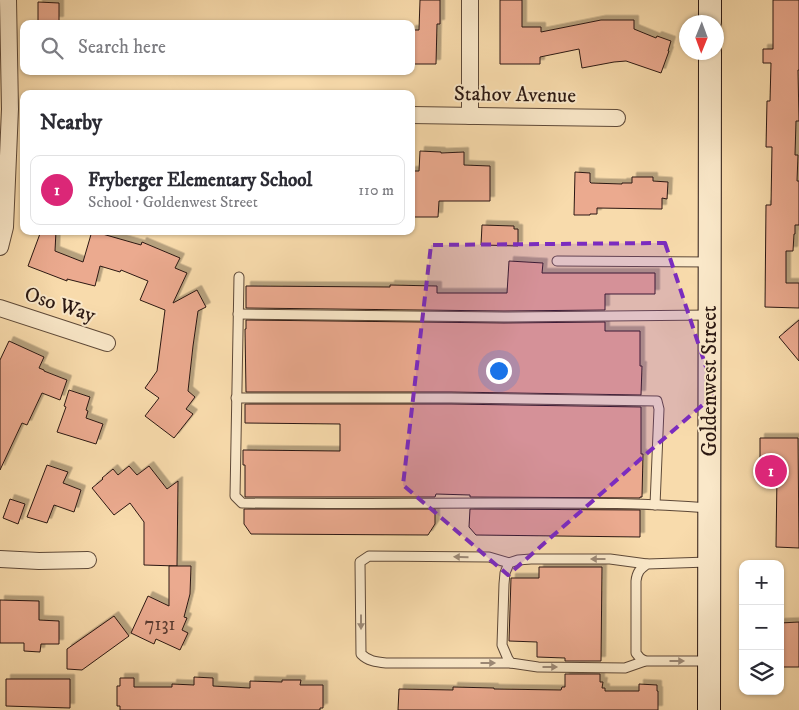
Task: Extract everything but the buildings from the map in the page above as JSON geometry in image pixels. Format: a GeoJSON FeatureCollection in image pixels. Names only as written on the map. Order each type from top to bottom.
{"type":"FeatureCollection","features":[{"type":"Feature","properties":{"kind":"main road"},"geometry":{"type":"LineString","coordinates":[[710,0],[710,15]]}},
{"type":"Feature","properties":{"kind":"main road","name":"Goldenwest Street"},"geometry":{"type":"LineString","coordinates":[[709,710],[710,60]]}},
{"type":"Feature","properties":{"kind":"street"},"geometry":{"type":"LineString","coordinates":[[0,247],[6,227],[17,109],[8,0]]}},
{"type":"Feature","properties":{"kind":"street"},"geometry":{"type":"LineString","coordinates":[[470,0],[470,116]]}},
{"type":"Feature","properties":{"kind":"street","name":"Stahov Avenue"},"geometry":{"type":"LineString","coordinates":[[415,115],[617,118]]}},
{"type":"Feature","properties":{"kind":"street","name":"Oso Way"},"geometry":{"type":"LineString","coordinates":[[0,308],[107,343]]}},
{"type":"Feature","properties":{"kind":"street"},"geometry":{"type":"LineString","coordinates":[[0,559],[39,562],[88,560]]}},
{"type":"Feature","properties":{"kind":"lane"},"geometry":{"type":"LineString","coordinates":[[557,261],[710,262]]}},
{"type":"Feature","properties":{"kind":"lane"},"geometry":{"type":"LineString","coordinates":[[240,278],[235,496],[242,503],[580,502],[710,508]]}},
{"type":"Feature","properties":{"kind":"lane"},"geometry":{"type":"LineString","coordinates":[[238,314],[504,317],[710,314]]}},
{"type":"Feature","properties":{"kind":"lane"},"geometry":{"type":"LineString","coordinates":[[236,398],[452,398],[657,401],[659,409],[655,505]]}},
{"type":"Feature","properties":{"kind":"lane"},"geometry":{"type":"LineString","coordinates":[[709,661],[645,661],[625,668],[538,667],[511,663],[373,662],[360,654],[360,562],[369,556],[490,557],[509,563],[531,559],[610,559],[647,564],[710,562]]}},
{"type":"Feature","properties":{"kind":"lane"},"geometry":{"type":"LineString","coordinates":[[509,563],[505,573],[504,584],[502,645],[511,663]]}},
{"type":"Feature","properties":{"kind":"lane"},"geometry":{"type":"LineString","coordinates":[[645,661],[636,653],[636,581],[640,569],[647,564]]}},
{"type":"Feature","properties":{"kind":"highlighted area"},"geometry":{"type":"Polygon","coordinates":[[[665,243],[715,394],[508,575],[403,485],[431,245],[665,243]]]}},
{"type":"Feature","properties":{"kind":"place","name":"Fryberger Elementary School"},"geometry":{"type":"Point","coordinates":[771,471]}}]}
